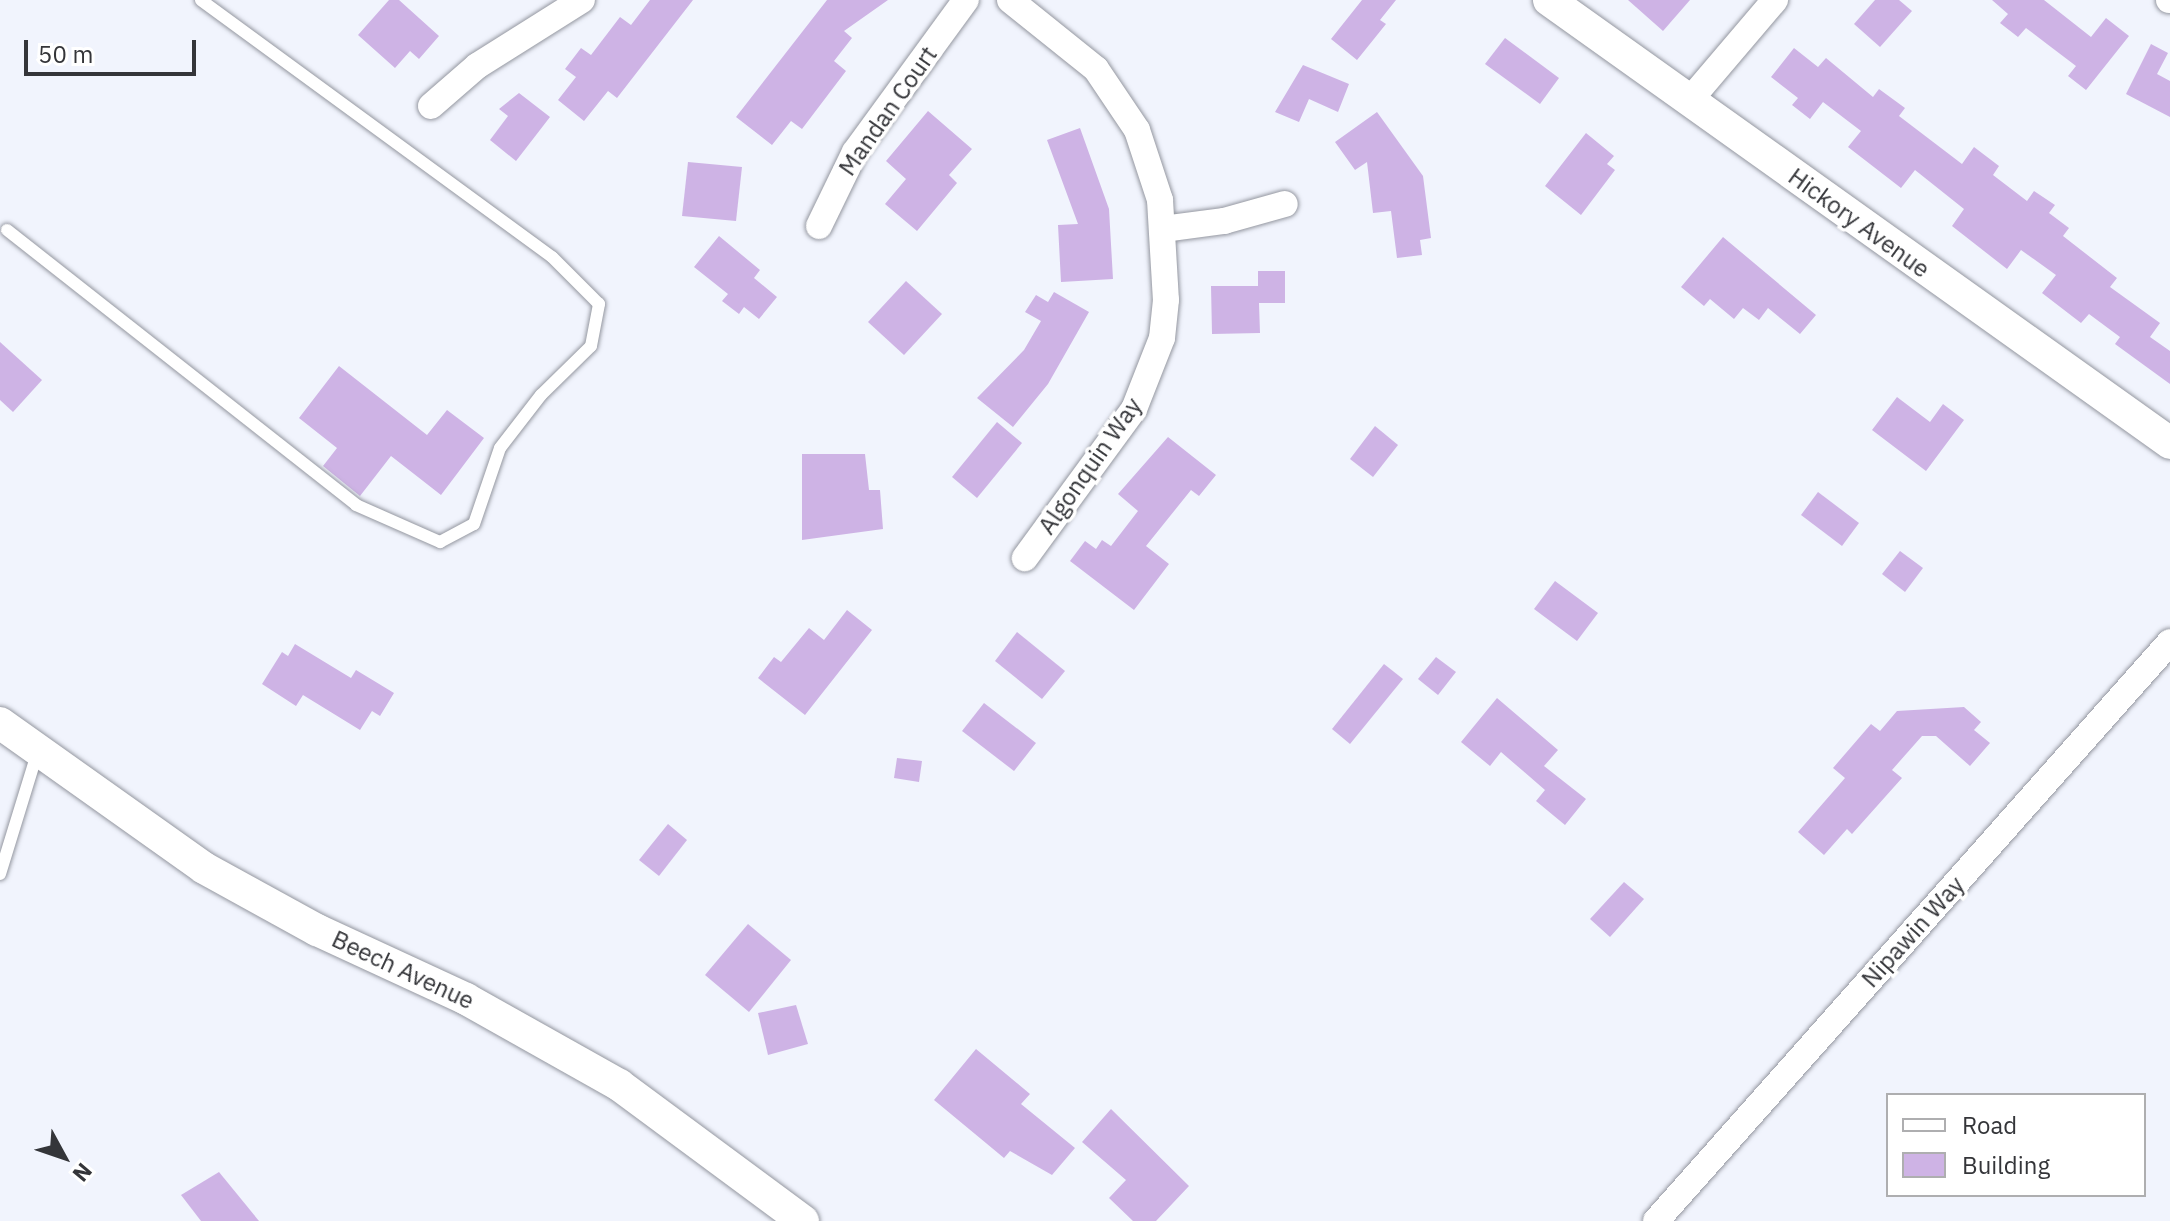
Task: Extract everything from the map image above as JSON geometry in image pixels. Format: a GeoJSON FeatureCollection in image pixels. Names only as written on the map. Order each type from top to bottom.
{"type":"FeatureCollection","features":[{"type":"Feature","properties":{"kind":"street"},"geometry":{"type":"LineString","coordinates":[[431,106],[477,66],[582,0]]}},
{"type":"Feature","properties":{"kind":"street","name":"Mandan Court"},"geometry":{"type":"LineString","coordinates":[[819,226],[855,152],[966,0]]}},
{"type":"Feature","properties":{"kind":"street","name":"Algonquin Way"},"geometry":{"type":"LineString","coordinates":[[1010,0],[1070,44],[1119,98],[1151,164],[1163,229],[1165,319],[1151,375],[1134,409],[1025,558]]}},
{"type":"Feature","properties":{"kind":"street","name":"Hickory Avenue"},"geometry":{"type":"LineString","coordinates":[[1549,0],[2170,443]]}},
{"type":"Feature","properties":{"kind":"street"},"geometry":{"type":"LineString","coordinates":[[1689,101],[1775,0]]}},
{"type":"Feature","properties":{"kind":"street"},"geometry":{"type":"LineString","coordinates":[[1163,229],[1224,221],[1285,204]]}},
{"type":"Feature","properties":{"kind":"street","name":"Nipawin Way"},"geometry":{"type":"LineString","coordinates":[[1656,1221],[2170,642]]}},
{"type":"Feature","properties":{"kind":"street","name":"Beech Avenue"},"geometry":{"type":"LineString","coordinates":[[0,723],[204,868],[317,930],[466,999],[619,1085],[803,1221]]}},
{"type":"Feature","properties":{"kind":"lane"},"geometry":{"type":"LineString","coordinates":[[7,230],[356,505],[440,542],[474,524],[500,448],[541,395],[591,346],[599,304],[552,257],[201,0]]}},
{"type":"Feature","properties":{"kind":"lane"},"geometry":{"type":"LineString","coordinates":[[0,874],[30,789],[38,751]]}},
{"type":"Feature","properties":{"kind":"building"},"geometry":{"type":"Polygon","coordinates":[[[389,0],[399,0],[439,36],[419,59],[410,51],[395,68],[358,35],[389,0]]]}},
{"type":"Feature","properties":{"kind":"building"},"geometry":{"type":"Polygon","coordinates":[[[650,0],[693,0],[617,98],[608,91],[584,121],[558,100],[576,77],[565,69],[581,48],[591,55],[620,17],[631,25],[650,0]]]}},
{"type":"Feature","properties":{"kind":"building"},"geometry":{"type":"Polygon","coordinates":[[[827,0],[888,0],[844,31],[852,38],[834,61],[846,71],[802,129],[791,121],[772,145],[736,117],[827,0]]]}},
{"type":"Feature","properties":{"kind":"building"},"geometry":{"type":"Polygon","coordinates":[[[1362,0],[1396,0],[1380,20],[1386,24],[1357,60],[1331,39],[1362,0]]]}},
{"type":"Feature","properties":{"kind":"building"},"geometry":{"type":"Polygon","coordinates":[[[1628,0],[1690,0],[1663,31],[1628,0]]]}},
{"type":"Feature","properties":{"kind":"building"},"geometry":{"type":"Polygon","coordinates":[[[1875,0],[1899,0],[1912,11],[1880,47],[1854,24],[1875,0]]]}},
{"type":"Feature","properties":{"kind":"building"},"geometry":{"type":"Polygon","coordinates":[[[1992,0],[2044,0],[2091,37],[2106,18],[2129,36],[2086,90],[2068,76],[2076,66],[2026,28],[2018,37],[2000,23],[2008,14],[1992,0]]]}},
{"type":"Feature","properties":{"kind":"building"},"geometry":{"type":"Polygon","coordinates":[[[1505,38],[1559,78],[1540,104],[1485,64],[1505,38]]]}},
{"type":"Feature","properties":{"kind":"building"},"geometry":{"type":"Polygon","coordinates":[[[2151,44],[2168,53],[2157,74],[2170,81],[2170,117],[2126,94],[2151,44]]]}},
{"type":"Feature","properties":{"kind":"building"},"geometry":{"type":"Polygon","coordinates":[[[1794,48],[1818,67],[1826,58],[1873,97],[1879,89],[1905,108],[1899,116],[1962,164],[1974,147],[1999,166],[1993,175],[2027,201],[2034,191],[2055,205],[2049,213],[2069,228],[2063,236],[2117,278],[2110,287],[2160,323],[2150,337],[2170,351],[2170,384],[2115,344],[2120,337],[2089,314],[2081,323],[2042,293],[2056,275],[2021,250],[2007,269],[1952,226],[1964,209],[1915,170],[1901,188],[1848,147],[1861,131],[1823,102],[1810,119],[1792,105],[1798,98],[1771,77],[1794,48]]]}},
{"type":"Feature","properties":{"kind":"building"},"geometry":{"type":"Polygon","coordinates":[[[1303,65],[1349,84],[1338,112],[1309,99],[1299,122],[1275,112],[1303,65]]]}},
{"type":"Feature","properties":{"kind":"building"},"geometry":{"type":"Polygon","coordinates":[[[519,93],[550,117],[516,161],[490,140],[508,116],[499,109],[519,93]]]}},
{"type":"Feature","properties":{"kind":"building"},"geometry":{"type":"Polygon","coordinates":[[[928,111],[972,149],[949,175],[957,183],[917,231],[885,204],[906,179],[886,161],[928,111]]]}},
{"type":"Feature","properties":{"kind":"building"},"geometry":{"type":"Polygon","coordinates":[[[1377,112],[1423,176],[1431,238],[1420,240],[1422,255],[1397,258],[1391,211],[1373,213],[1367,162],[1355,170],[1335,142],[1377,112]]]}},
{"type":"Feature","properties":{"kind":"building"},"geometry":{"type":"Polygon","coordinates":[[[1080,128],[1109,209],[1113,279],[1061,282],[1058,225],[1078,224],[1047,140],[1080,128]]]}},
{"type":"Feature","properties":{"kind":"building"},"geometry":{"type":"Polygon","coordinates":[[[1586,133],[1614,156],[1607,164],[1615,170],[1581,215],[1545,186],[1586,133]]]}},
{"type":"Feature","properties":{"kind":"building"},"geometry":{"type":"Polygon","coordinates":[[[688,162],[742,167],[736,221],[682,216],[688,162]]]}},
{"type":"Feature","properties":{"kind":"building"},"geometry":{"type":"Polygon","coordinates":[[[719,236],[760,270],[754,278],[777,297],[759,319],[744,307],[739,314],[722,301],[728,294],[694,267],[719,236]]]}},
{"type":"Feature","properties":{"kind":"building"},"geometry":{"type":"Polygon","coordinates":[[[1723,237],[1816,315],[1800,334],[1768,308],[1759,320],[1743,308],[1734,319],[1710,299],[1704,306],[1681,287],[1723,237]]]}},
{"type":"Feature","properties":{"kind":"building"},"geometry":{"type":"Polygon","coordinates":[[[1258,271],[1285,271],[1285,303],[1259,303],[1260,333],[1212,334],[1211,286],[1258,286],[1258,271]]]}},
{"type":"Feature","properties":{"kind":"building"},"geometry":{"type":"Polygon","coordinates":[[[906,281],[942,314],[904,355],[868,322],[906,281]]]}},
{"type":"Feature","properties":{"kind":"building"},"geometry":{"type":"Polygon","coordinates":[[[1054,292],[1089,312],[1048,384],[1013,427],[977,398],[1024,350],[1041,321],[1025,312],[1036,295],[1048,302],[1054,292]]]}},
{"type":"Feature","properties":{"kind":"building"},"geometry":{"type":"Polygon","coordinates":[[[0,342],[42,380],[13,412],[0,400],[0,342]]]}},
{"type":"Feature","properties":{"kind":"building"},"geometry":{"type":"Polygon","coordinates":[[[339,366],[427,435],[447,410],[484,438],[441,495],[391,456],[360,496],[323,466],[337,448],[299,418],[339,366]]]}},
{"type":"Feature","properties":{"kind":"building"},"geometry":{"type":"Polygon","coordinates":[[[1897,397],[1930,422],[1943,404],[1964,420],[1926,471],[1872,430],[1897,397]]]}},
{"type":"Feature","properties":{"kind":"building"},"geometry":{"type":"Polygon","coordinates":[[[997,422],[1022,443],[977,498],[952,477],[997,422]]]}},
{"type":"Feature","properties":{"kind":"building"},"geometry":{"type":"Polygon","coordinates":[[[1375,426],[1398,445],[1373,477],[1350,459],[1375,426]]]}},
{"type":"Feature","properties":{"kind":"building"},"geometry":{"type":"Polygon","coordinates":[[[1168,437],[1216,475],[1199,496],[1191,490],[1146,546],[1169,564],[1134,610],[1070,561],[1085,541],[1096,549],[1102,540],[1111,546],[1138,511],[1118,494],[1168,437]]]}},
{"type":"Feature","properties":{"kind":"building"},"geometry":{"type":"Polygon","coordinates":[[[802,454],[865,454],[869,490],[880,490],[883,529],[802,540],[802,454]]]}},
{"type":"Feature","properties":{"kind":"building"},"geometry":{"type":"Polygon","coordinates":[[[1818,492],[1859,523],[1842,546],[1801,515],[1818,492]]]}},
{"type":"Feature","properties":{"kind":"building"},"geometry":{"type":"Polygon","coordinates":[[[1900,551],[1923,568],[1905,592],[1882,574],[1900,551]]]}},
{"type":"Feature","properties":{"kind":"building"},"geometry":{"type":"Polygon","coordinates":[[[1555,581],[1598,613],[1577,641],[1534,609],[1555,581]]]}},
{"type":"Feature","properties":{"kind":"building"},"geometry":{"type":"Polygon","coordinates":[[[847,610],[872,630],[805,715],[758,678],[774,657],[781,662],[809,628],[824,640],[847,610]]]}},
{"type":"Feature","properties":{"kind":"building"},"geometry":{"type":"Polygon","coordinates":[[[1017,632],[1065,671],[1042,699],[995,661],[1017,632]]]}},
{"type":"Feature","properties":{"kind":"building"},"geometry":{"type":"Polygon","coordinates":[[[295,644],[351,678],[356,670],[394,693],[380,716],[372,711],[360,730],[303,695],[296,706],[262,684],[282,652],[288,656],[295,644]]]}},
{"type":"Feature","properties":{"kind":"building"},"geometry":{"type":"Polygon","coordinates":[[[1436,657],[1456,672],[1438,695],[1418,679],[1436,657]]]}},
{"type":"Feature","properties":{"kind":"building"},"geometry":{"type":"Polygon","coordinates":[[[1384,664],[1403,679],[1350,744],[1332,729],[1384,664]]]}},
{"type":"Feature","properties":{"kind":"building"},"geometry":{"type":"Polygon","coordinates":[[[1497,698],[1558,750],[1544,766],[1586,799],[1565,825],[1536,801],[1545,790],[1501,752],[1490,766],[1461,742],[1497,698]]]}},
{"type":"Feature","properties":{"kind":"building"},"geometry":{"type":"Polygon","coordinates":[[[984,703],[1036,743],[1014,771],[962,731],[984,703]]]}},
{"type":"Feature","properties":{"kind":"building"},"geometry":{"type":"Polygon","coordinates":[[[1964,707],[1981,722],[1974,730],[1990,743],[1970,766],[1936,736],[1922,736],[1892,770],[1902,778],[1852,834],[1847,829],[1824,855],[1798,832],[1845,778],[1833,768],[1871,724],[1880,731],[1897,711],[1964,707]]]}},
{"type":"Feature","properties":{"kind":"building"},"geometry":{"type":"Polygon","coordinates":[[[897,758],[922,761],[919,782],[894,778],[897,758]]]}},
{"type":"Feature","properties":{"kind":"building"},"geometry":{"type":"Polygon","coordinates":[[[668,824],[687,840],[659,876],[639,860],[668,824]]]}},
{"type":"Feature","properties":{"kind":"building"},"geometry":{"type":"Polygon","coordinates":[[[1624,882],[1644,899],[1610,937],[1590,919],[1624,882]]]}},
{"type":"Feature","properties":{"kind":"building"},"geometry":{"type":"Polygon","coordinates":[[[748,924],[791,960],[749,1012],[705,975],[748,924]]]}},
{"type":"Feature","properties":{"kind":"building"},"geometry":{"type":"Polygon","coordinates":[[[796,1005],[808,1044],[768,1055],[758,1013],[796,1005]]]}},
{"type":"Feature","properties":{"kind":"building"},"geometry":{"type":"Polygon","coordinates":[[[976,1049],[1030,1094],[1021,1104],[1075,1148],[1052,1175],[1010,1151],[1004,1158],[934,1100],[976,1049]]]}},
{"type":"Feature","properties":{"kind":"building"},"geometry":{"type":"Polygon","coordinates":[[[1111,1109],[1189,1186],[1156,1221],[1133,1221],[1109,1198],[1126,1180],[1082,1142],[1111,1109]]]}},
{"type":"Feature","properties":{"kind":"building"},"geometry":{"type":"Polygon","coordinates":[[[219,1172],[259,1221],[201,1221],[181,1195],[219,1172]]]}}]}
